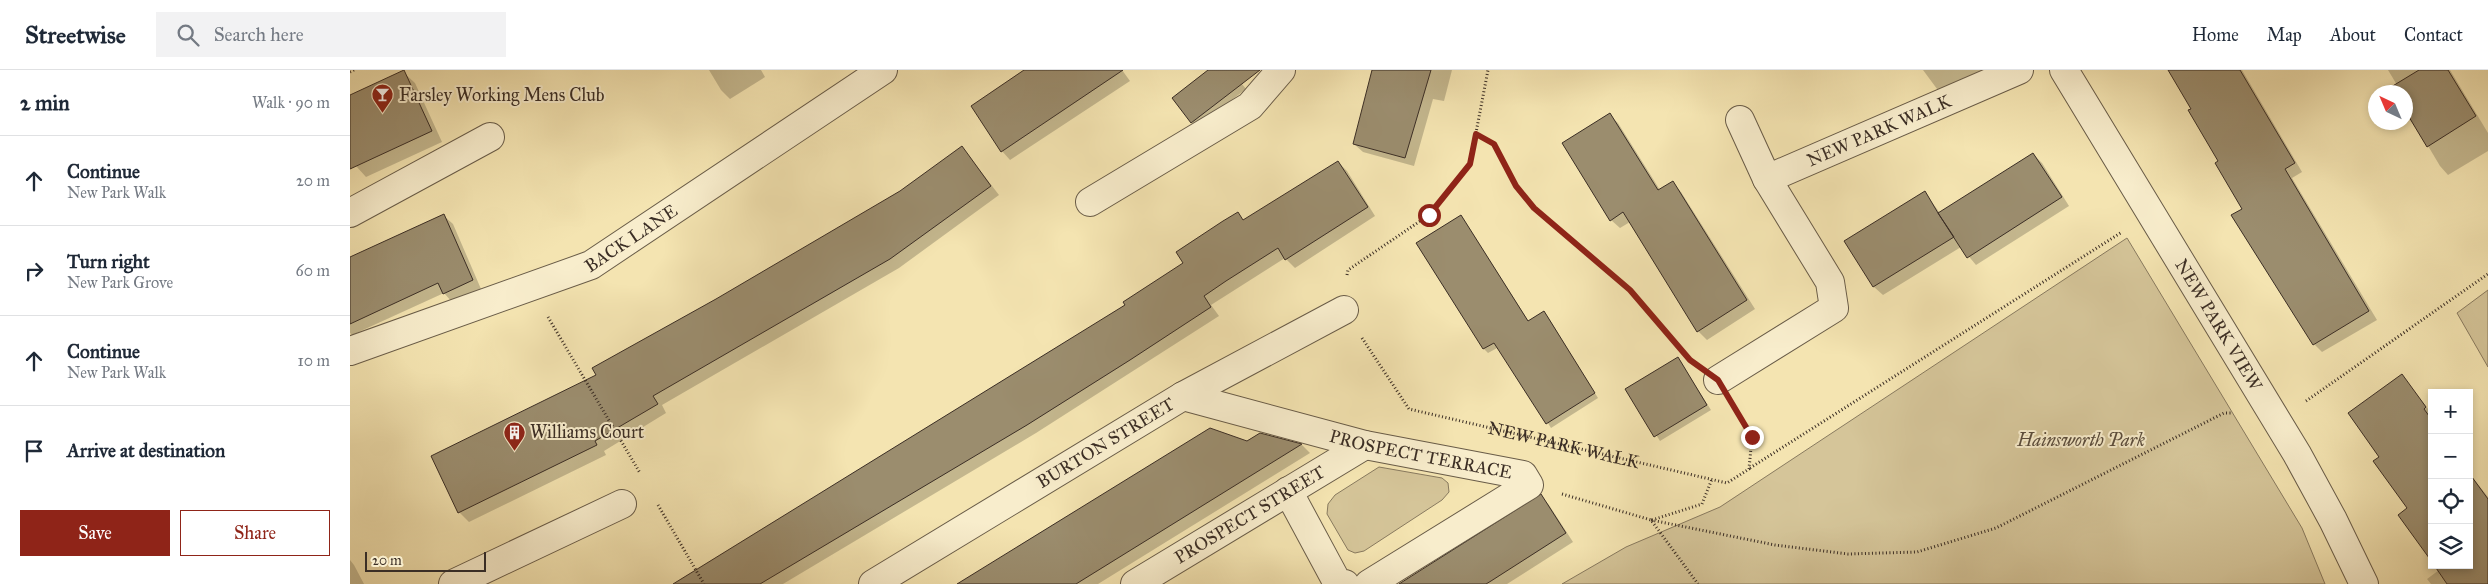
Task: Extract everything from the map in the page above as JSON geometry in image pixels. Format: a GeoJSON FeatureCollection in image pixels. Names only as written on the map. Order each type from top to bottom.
{"type":"FeatureCollection","features":[{"type":"Feature","properties":{"kind":"street","name":"BACK LANE"},"geometry":{"type":"LineString","coordinates":[[350,351],[591,265],[883,70]]}},
{"type":"Feature","properties":{"kind":"street"},"geometry":{"type":"LineString","coordinates":[[1090,202],[1250,106],[1280,70]]}},
{"type":"Feature","properties":{"kind":"street","name":"NEW PARK WALK"},"geometry":{"type":"LineString","coordinates":[[1768,178],[2018,70]]}},
{"type":"Feature","properties":{"kind":"street","name":"NEW PARK VIEW"},"geometry":{"type":"LineString","coordinates":[[2064,70],[2150,215],[2274,416],[2334,520],[2364,584]]}},
{"type":"Feature","properties":{"kind":"street"},"geometry":{"type":"LineString","coordinates":[[1718,380],[1834,308],[1830,282],[1768,178],[1740,120]]}},
{"type":"Feature","properties":{"kind":"street"},"geometry":{"type":"LineString","coordinates":[[350,214],[490,137]]}},
{"type":"Feature","properties":{"kind":"street","name":"BURTON STREET"},"geometry":{"type":"LineString","coordinates":[[873,584],[1183,396],[1344,310]]}},
{"type":"Feature","properties":{"kind":"street","name":"PROSPECT TERRACE"},"geometry":{"type":"LineString","coordinates":[[1183,396],[1364,446],[1523,475],[1529,485],[1369,584]]}},
{"type":"Feature","properties":{"kind":"street","name":"PROSPECT STREET"},"geometry":{"type":"LineString","coordinates":[[1134,584],[1364,446]]}},
{"type":"Feature","properties":{"kind":"street"},"geometry":{"type":"LineString","coordinates":[[1288,491],[1338,582],[1345,584]]}},
{"type":"Feature","properties":{"kind":"street"},"geometry":{"type":"LineString","coordinates":[[452,584],[622,504]]}},
{"type":"Feature","properties":{"kind":"path"},"geometry":{"type":"LineString","coordinates":[[350,72],[354,70]]}},
{"type":"Feature","properties":{"kind":"path"},"geometry":{"type":"LineString","coordinates":[[1344,310],[1348,270],[1429,215],[1470,164],[1488,70]]}},
{"type":"Feature","properties":{"kind":"path"},"geometry":{"type":"LineString","coordinates":[[1476,134],[1494,144],[1516,186],[1534,208],[1630,290],[1690,360],[1718,380],[1752,437],[1749,469]]}},
{"type":"Feature","properties":{"kind":"path","name":"NEW PARK WALK"},"geometry":{"type":"LineString","coordinates":[[1344,310],[1408,409],[1727,483],[2150,215]]}},
{"type":"Feature","properties":{"kind":"path"},"geometry":{"type":"LineString","coordinates":[[1529,485],[1651,520],[1714,534],[1848,554],[1917,552],[1996,528],[2123,463],[2185,435],[2224,413],[2274,416],[2488,274]]}},
{"type":"Feature","properties":{"kind":"path"},"geometry":{"type":"LineString","coordinates":[[530,287],[645,482]]}},
{"type":"Feature","properties":{"kind":"path"},"geometry":{"type":"LineString","coordinates":[[1651,520],[1702,504],[1712,479]]}},
{"type":"Feature","properties":{"kind":"path"},"geometry":{"type":"LineString","coordinates":[[655,499],[704,584]]}},
{"type":"Feature","properties":{"kind":"path"},"geometry":{"type":"LineString","coordinates":[[1651,520],[1698,584]]}},
{"type":"Feature","properties":{"kind":"green space","name":"Hainsworth Park"},"geometry":{"type":"Polygon","coordinates":[[[2127,238],[2302,528],[2325,584],[1562,584],[1626,547],[1720,507],[2127,238]]]}},
{"type":"Feature","properties":{"kind":"green space"},"geometry":{"type":"Polygon","coordinates":[[[2488,290],[2488,367],[2457,313],[2488,290]]]}},
{"type":"Feature","properties":{"kind":"green space"},"geometry":{"type":"Polygon","coordinates":[[[1379,467],[1442,478],[1448,483],[1449,492],[1442,500],[1364,551],[1355,553],[1348,550],[1327,514],[1328,504],[1335,495],[1379,467]]]}},
{"type":"Feature","properties":{"kind":"building"},"geometry":{"type":"Polygon","coordinates":[[[404,70],[432,131],[350,169],[350,95],[404,70]]]}},
{"type":"Feature","properties":{"kind":"building"},"geometry":{"type":"Polygon","coordinates":[[[1024,70],[1123,70],[1001,152],[971,106],[1024,70]]]}},
{"type":"Feature","properties":{"kind":"building"},"geometry":{"type":"Polygon","coordinates":[[[1208,70],[1260,70],[1191,123],[1172,98],[1208,70]]]}},
{"type":"Feature","properties":{"kind":"building"},"geometry":{"type":"Polygon","coordinates":[[[1372,70],[1431,70],[1405,158],[1353,144],[1372,70]]]}},
{"type":"Feature","properties":{"kind":"building"},"geometry":{"type":"Polygon","coordinates":[[[2168,70],[2240,70],[2295,163],[2285,169],[2369,311],[2313,345],[2231,215],[2242,209],[2215,163],[2218,161],[2188,110],[2191,109],[2168,70]]]}},
{"type":"Feature","properties":{"kind":"building"},"geometry":{"type":"Polygon","coordinates":[[[2419,70],[2448,70],[2476,116],[2427,147],[2413,124],[2413,85],[2394,85],[2419,70]]]}},
{"type":"Feature","properties":{"kind":"building"},"geometry":{"type":"Polygon","coordinates":[[[1610,113],[1658,190],[1673,181],[1747,300],[1697,332],[1623,212],[1610,221],[1562,143],[1610,113]]]}},
{"type":"Feature","properties":{"kind":"building"},"geometry":{"type":"Polygon","coordinates":[[[962,146],[991,186],[890,259],[653,396],[658,404],[595,441],[597,445],[458,513],[431,456],[596,375],[592,368],[716,299],[900,191],[962,146]]]}},
{"type":"Feature","properties":{"kind":"building"},"geometry":{"type":"Polygon","coordinates":[[[2033,153],[2062,197],[1967,258],[1954,237],[1873,287],[1844,241],[1925,191],[1938,213],[2033,153]]]}},
{"type":"Feature","properties":{"kind":"building"},"geometry":{"type":"Polygon","coordinates":[[[1338,161],[1368,207],[1285,260],[1278,248],[1226,281],[1204,296],[1211,307],[1130,360],[1027,425],[760,584],[673,584],[1125,305],[1123,302],[1183,263],[1176,252],[1223,221],[1238,212],[1243,220],[1338,161]]]}},
{"type":"Feature","properties":{"kind":"building"},"geometry":{"type":"Polygon","coordinates":[[[444,214],[473,280],[443,294],[438,283],[350,324],[350,257],[444,214]]]}},
{"type":"Feature","properties":{"kind":"building"},"geometry":{"type":"Polygon","coordinates":[[[1461,215],[1528,321],[1544,311],[1595,393],[1546,424],[1494,343],[1483,349],[1416,243],[1461,215]]]}},
{"type":"Feature","properties":{"kind":"building"},"geometry":{"type":"Polygon","coordinates":[[[1678,357],[1707,405],[1654,437],[1625,389],[1678,357]]]}},
{"type":"Feature","properties":{"kind":"building"},"geometry":{"type":"Polygon","coordinates":[[[2402,374],[2426,407],[2424,409],[2428,414],[2428,556],[2398,515],[2407,508],[2373,461],[2379,457],[2348,413],[2402,374]]]}},
{"type":"Feature","properties":{"kind":"building"},"geometry":{"type":"Polygon","coordinates":[[[1210,428],[1247,441],[1260,433],[1302,444],[1076,584],[957,584],[1210,428]]]}},
{"type":"Feature","properties":{"kind":"building"},"geometry":{"type":"Polygon","coordinates":[[[2473,478],[2488,499],[2488,584],[2447,584],[2437,569],[2473,569],[2473,478]]]}},
{"type":"Feature","properties":{"kind":"building"},"geometry":{"type":"Polygon","coordinates":[[[1541,494],[1566,533],[1491,581],[1486,584],[1399,584],[1541,494]]]}},
{"type":"Feature","properties":{"kind":"place","name":"Farsley Working Mens Club"},"geometry":{"type":"Point","coordinates":[383,114]}},
{"type":"Feature","properties":{"kind":"place","name":"Williams Court"},"geometry":{"type":"Point","coordinates":[514,451]}},
{"type":"Feature","properties":{"kind":"route"},"geometry":{"type":"LineString","coordinates":[[1429,215],[1470,164],[1476,134],[1494,144],[1516,186],[1534,208],[1630,290],[1690,360],[1718,380],[1752,437]]}}]}
